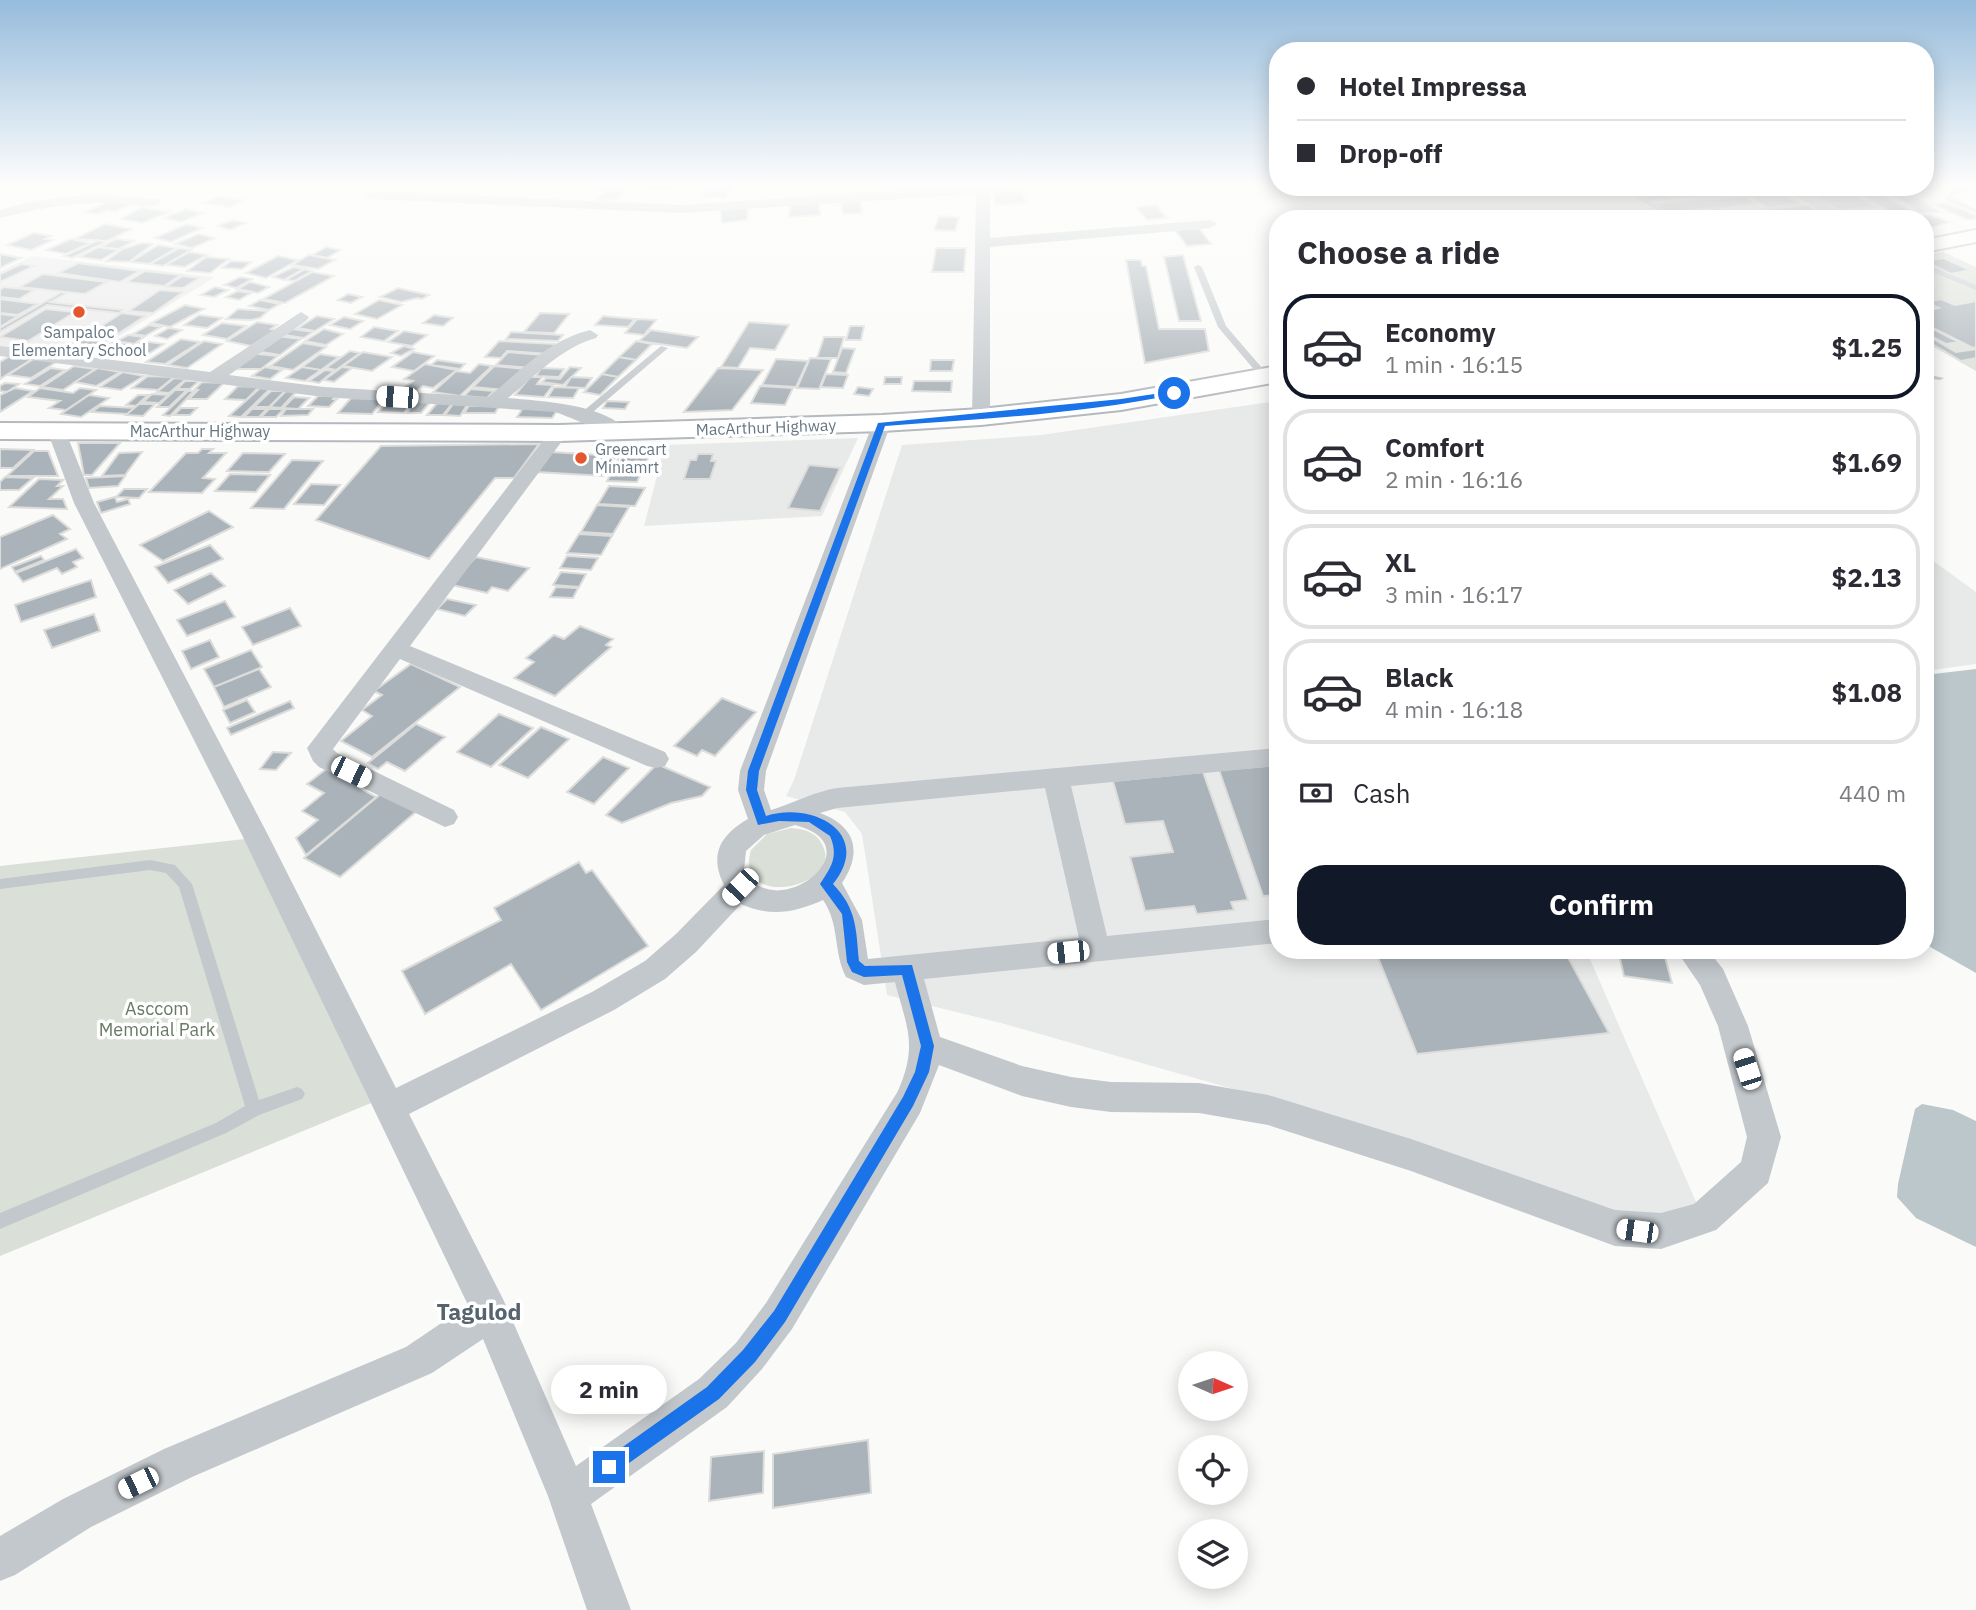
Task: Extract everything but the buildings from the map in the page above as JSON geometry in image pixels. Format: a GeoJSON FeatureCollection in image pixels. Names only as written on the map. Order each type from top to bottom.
{"type":"FeatureCollection","features":[{"type":"Feature","properties":{"kind":"highway","name":"MacArthur Highway"},"geometry":{"type":"LineString","coordinates":[[0,431],[559,433],[881,423],[981,417],[1121,402],[1269,376]]}},
{"type":"Feature","properties":{"kind":"street"},"geometry":{"type":"LineString","coordinates":[[981,417],[982,260]]}},
{"type":"Feature","properties":{"kind":"street"},"geometry":{"type":"LineString","coordinates":[[213,378],[302,317]]}},
{"type":"Feature","properties":{"kind":"street"},"geometry":{"type":"LineString","coordinates":[[494,401],[556,350],[577,337],[590,335]]}},
{"type":"Feature","properties":{"kind":"street"},"geometry":{"type":"LineString","coordinates":[[0,351],[324,392],[557,407],[584,415],[618,431]]}},
{"type":"Feature","properties":{"kind":"street"},"geometry":{"type":"LineString","coordinates":[[762,822],[751,790],[753,771],[881,423]]}},
{"type":"Feature","properties":{"kind":"street"},"geometry":{"type":"LineString","coordinates":[[56,430],[84,503],[255,835],[490,1312],[568,1496],[609,1610]]}},
{"type":"Feature","properties":{"kind":"street"},"geometry":{"type":"LineString","coordinates":[[444,817],[322,755],[320,748],[559,433]]}},
{"type":"Feature","properties":{"kind":"street"},"geometry":{"type":"LineString","coordinates":[[395,648],[656,759]]}},
{"type":"Feature","properties":{"kind":"street"},"geometry":{"type":"LineString","coordinates":[[795,815],[824,824],[835,834],[841,859],[836,872],[826,884],[810,895],[791,901],[772,902],[753,897],[740,887],[732,874],[730,859],[736,844],[747,831],[762,822],[795,815],[819,800],[1269,758]]}},
{"type":"Feature","properties":{"kind":"street"},"geometry":{"type":"LineString","coordinates":[[1056,779],[1096,950]]}},
{"type":"Feature","properties":{"kind":"street"},"geometry":{"type":"LineString","coordinates":[[826,884],[848,914],[856,968],[873,972],[1269,932]]}},
{"type":"Feature","properties":{"kind":"street"},"geometry":{"type":"LineString","coordinates":[[388,1108],[603,1001],[654,970],[686,943],[740,887]]}},
{"type":"Feature","properties":{"kind":"street"},"geometry":{"type":"LineString","coordinates":[[927,1046],[1022,1081],[1071,1091],[1111,1097],[1199,1098],[1268,1110],[1411,1155],[1615,1228],[1661,1231],[1704,1218],[1756,1171],[1764,1137],[1733,1026],[1712,978],[1698,959]]}},
{"type":"Feature","properties":{"kind":"street"},"geometry":{"type":"LineString","coordinates":[[568,1496],[713,1393],[749,1356],[779,1316],[908,1102],[922,1072],[927,1046],[907,969]]}},
{"type":"Feature","properties":{"kind":"street"},"geometry":{"type":"LineString","coordinates":[[0,1560],[77,1513],[178,1463],[419,1360],[490,1312]]}},
{"type":"Feature","properties":{"kind":"lane"},"geometry":{"type":"LineString","coordinates":[[1198,267],[1222,327],[1269,374]]}},
{"type":"Feature","properties":{"kind":"lane"},"geometry":{"type":"LineString","coordinates":[[1934,270],[1976,288]]}},
{"type":"Feature","properties":{"kind":"lane"},"geometry":{"type":"LineString","coordinates":[[584,415],[664,348]]}},
{"type":"Feature","properties":{"kind":"lane"},"geometry":{"type":"LineString","coordinates":[[1934,377],[1940,378]]}},
{"type":"Feature","properties":{"kind":"lane"},"geometry":{"type":"LineString","coordinates":[[0,884],[140,866],[170,869],[185,884],[254,1109]]}},
{"type":"Feature","properties":{"kind":"lane"},"geometry":{"type":"LineString","coordinates":[[0,1221],[221,1128],[254,1109],[297,1094]]}},
{"type":"Feature","properties":{"kind":"shaded area","name":"Sampaloc Elementary School"},"geometry":{"type":"Polygon","coordinates":[[[23,260],[68,260],[215,277],[85,357],[0,348],[0,271],[23,260]]]}},
{"type":"Feature","properties":{"kind":"shaded area"},"geometry":{"type":"Polygon","coordinates":[[[1269,402],[1269,959],[1590,959],[1697,1204],[1643,1220],[1385,1132],[1001,1023],[887,995],[862,834],[845,812],[786,796],[794,780],[902,445],[1041,435],[1269,402]]]}},
{"type":"Feature","properties":{"kind":"shaded area"},"geometry":{"type":"Polygon","coordinates":[[[858,438],[822,516],[644,526],[665,445],[858,438]]]}},
{"type":"Feature","properties":{"kind":"shaded area"},"geometry":{"type":"Polygon","coordinates":[[[1934,562],[1976,592],[1976,664],[1934,670],[1934,562]]]}},
{"type":"Feature","properties":{"kind":"shaded area"},"geometry":{"type":"Polygon","coordinates":[[[1976,669],[1976,973],[1934,949],[1934,674],[1976,669]]]}},
{"type":"Feature","properties":{"kind":"shaded area"},"geometry":{"type":"Polygon","coordinates":[[[1922,1104],[1953,1110],[1976,1121],[1976,1247],[1916,1218],[1897,1197],[1915,1109],[1922,1104]]]}},
{"type":"Feature","properties":{"kind":"green space"},"geometry":{"type":"Polygon","coordinates":[[[1934,260],[1961,260],[1976,267],[1976,371],[1934,347],[1934,260]]]}},
{"type":"Feature","properties":{"kind":"green space"},"geometry":{"type":"Polygon","coordinates":[[[791,828],[809,832],[822,844],[825,859],[819,872],[805,881],[789,886],[772,887],[758,881],[750,869],[751,850],[767,834],[791,828]]]}},
{"type":"Feature","properties":{"kind":"green space","name":"Asccom Memorial Park"},"geometry":{"type":"Polygon","coordinates":[[[245,839],[371,1103],[0,1256],[0,866],[245,839]]]}},
{"type":"Feature","properties":{"kind":"place","name":"Sampaloc Elementary School"},"geometry":{"type":"Point","coordinates":[79,312]}},
{"type":"Feature","properties":{"kind":"place","name":"Greencart Miniamrt"},"geometry":{"type":"Point","coordinates":[581,458]}},
{"type":"Feature","properties":{"kind":"district","name":"Tagulod"},"geometry":{"type":"Point","coordinates":[479,1312]}},
{"type":"Feature","properties":{"kind":"route"},"geometry":{"type":"LineString","coordinates":[[609,1467],[713,1393],[749,1356],[779,1316],[908,1102],[922,1072],[927,1046],[924,1024],[907,969],[864,972],[856,968],[853,962],[848,914],[826,884],[836,872],[841,859],[835,834],[824,824],[795,815],[778,816],[762,822],[751,790],[753,771],[772,715],[881,423],[981,417],[1121,402],[1174,393]]}}]}
